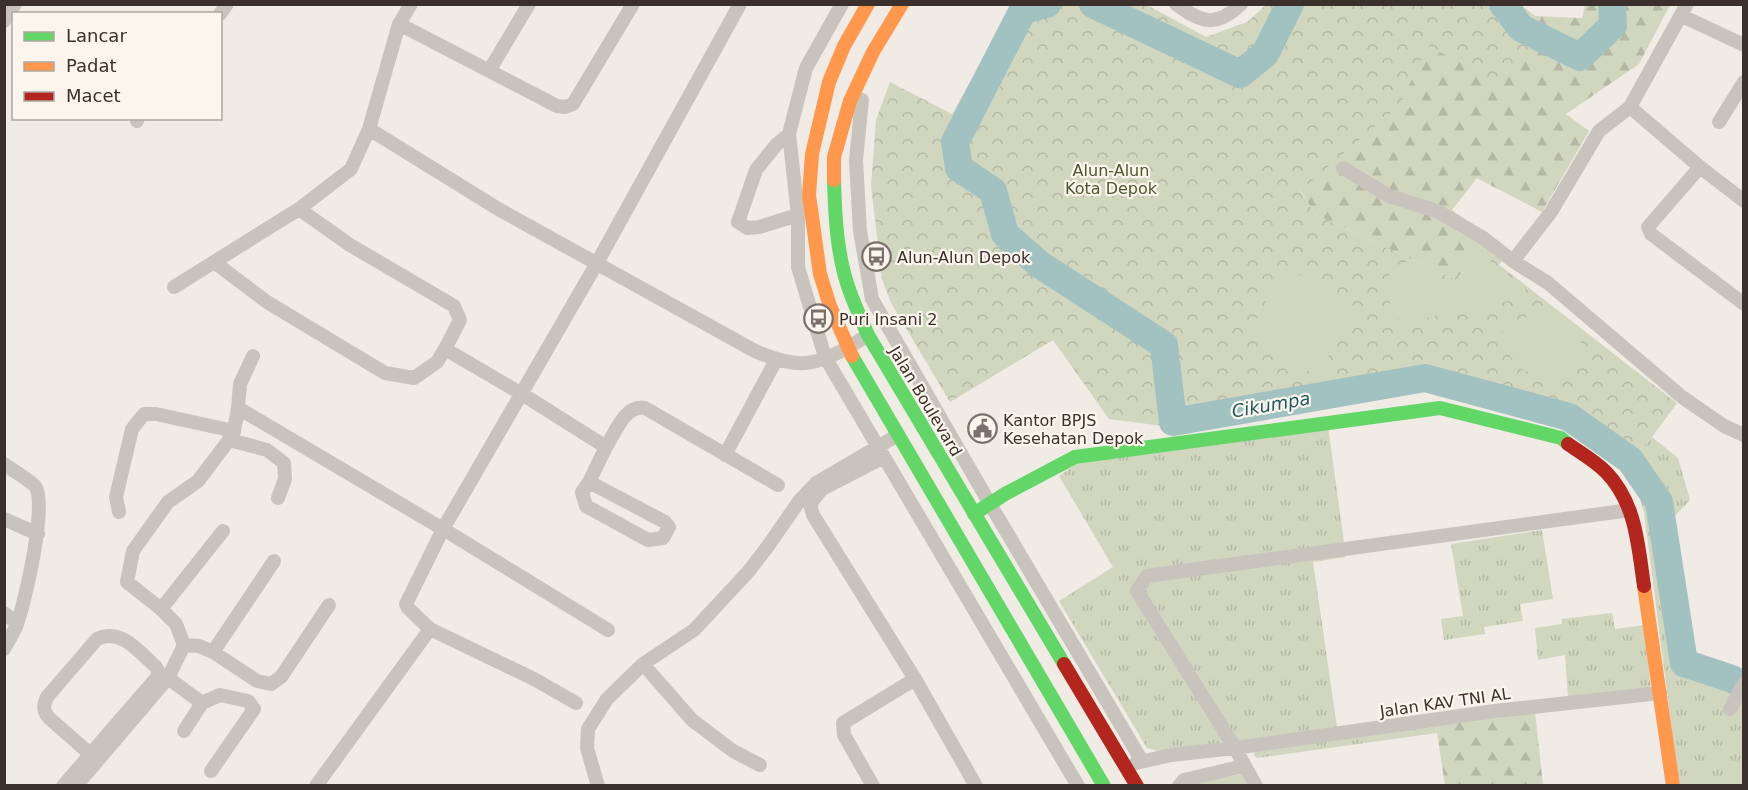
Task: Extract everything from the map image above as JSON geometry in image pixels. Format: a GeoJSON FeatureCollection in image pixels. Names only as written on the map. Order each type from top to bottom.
{"type":"FeatureCollection","features":[{"type":"Feature","properties":{"kind":"main road"},"geometry":{"type":"LineString","coordinates":[[868,4],[844,46],[829,82],[812,154],[809,195],[820,274],[830,306],[848,348],[1104,786]]}},
{"type":"Feature","properties":{"kind":"main road","name":"Jalan Boulevard"},"geometry":{"type":"LineString","coordinates":[[902,4],[873,52],[850,101],[834,157],[839,248],[849,290],[868,335],[1137,786]]}},
{"type":"Feature","properties":{"kind":"main road"},"geometry":{"type":"LineString","coordinates":[[974,514],[1014,489],[1075,457],[1440,408],[1561,438],[1605,471],[1622,492],[1636,528],[1673,786]]}},
{"type":"Feature","properties":{"kind":"street"},"geometry":{"type":"LineString","coordinates":[[4,21],[15,4]]}},
{"type":"Feature","properties":{"kind":"street"},"geometry":{"type":"LineString","coordinates":[[174,287],[299,209],[351,169],[369,129],[399,24],[411,4]]}},
{"type":"Feature","properties":{"kind":"street"},"geometry":{"type":"LineString","coordinates":[[489,71],[529,4]]}},
{"type":"Feature","properties":{"kind":"street"},"geometry":{"type":"LineString","coordinates":[[399,24],[557,106],[570,106],[633,4]]}},
{"type":"Feature","properties":{"kind":"street"},"geometry":{"type":"LineString","coordinates":[[576,703],[534,679],[430,629],[406,604],[443,529],[597,263],[740,4]]}},
{"type":"Feature","properties":{"kind":"street"},"geometry":{"type":"LineString","coordinates":[[842,4],[806,68],[789,134],[798,215],[798,267],[825,357],[1078,786]]}},
{"type":"Feature","properties":{"kind":"street"},"geometry":{"type":"LineString","coordinates":[[1176,4],[1189,14],[1212,22],[1228,16],[1241,4]]}},
{"type":"Feature","properties":{"kind":"street"},"geometry":{"type":"LineString","coordinates":[[1513,261],[1551,212],[1599,131],[1630,107],[1684,10],[1743,45]]}},
{"type":"Feature","properties":{"kind":"street"},"geometry":{"type":"LineString","coordinates":[[1719,122],[1743,82]]}},
{"type":"Feature","properties":{"kind":"street"},"geometry":{"type":"LineString","coordinates":[[862,100],[856,160],[860,231],[872,299],[1142,761]]}},
{"type":"Feature","properties":{"kind":"street"},"geometry":{"type":"LineString","coordinates":[[1630,107],[1743,201]]}},
{"type":"Feature","properties":{"kind":"street"},"geometry":{"type":"LineString","coordinates":[[369,129],[500,210],[755,351],[776,360],[810,363],[848,348],[868,335]]}},
{"type":"Feature","properties":{"kind":"street"},"geometry":{"type":"LineString","coordinates":[[789,134],[776,145],[756,171],[738,222],[747,228],[759,227],[798,215]]}},
{"type":"Feature","properties":{"kind":"street"},"geometry":{"type":"LineString","coordinates":[[1700,167],[1648,227],[1651,234],[1743,304]]}},
{"type":"Feature","properties":{"kind":"street"},"geometry":{"type":"LineString","coordinates":[[1343,168],[1389,196],[1437,211],[1482,237],[1513,261],[1548,283],[1682,397],[1724,426],[1743,435]]}},
{"type":"Feature","properties":{"kind":"street"},"geometry":{"type":"LineString","coordinates":[[214,262],[267,302],[385,373],[414,378],[437,362],[460,320],[454,306],[350,245],[299,209]]}},
{"type":"Feature","properties":{"kind":"street"},"geometry":{"type":"LineString","coordinates":[[445,349],[606,447]]}},
{"type":"Feature","properties":{"kind":"street"},"geometry":{"type":"LineString","coordinates":[[76,786],[168,678],[184,645],[176,624],[127,582],[133,551],[168,502],[198,481],[232,436],[240,384],[254,356]]}},
{"type":"Feature","properties":{"kind":"street"},"geometry":{"type":"LineString","coordinates":[[725,454],[776,360]]}},
{"type":"Feature","properties":{"kind":"street"},"geometry":{"type":"LineString","coordinates":[[589,482],[665,522],[669,527],[663,538],[648,540],[586,506],[582,492],[627,414],[633,408],[639,407],[645,408],[778,485]]}},
{"type":"Feature","properties":{"kind":"street"},"geometry":{"type":"LineString","coordinates":[[238,408],[608,630]]}},
{"type":"Feature","properties":{"kind":"street"},"geometry":{"type":"LineString","coordinates":[[119,512],[116,497],[132,429],[144,414],[156,414],[232,436],[267,450],[284,463],[285,479],[278,498]]}},
{"type":"Feature","properties":{"kind":"street"},"geometry":{"type":"LineString","coordinates":[[898,435],[881,452],[822,489],[810,504],[813,515],[915,679],[976,786]]}},
{"type":"Feature","properties":{"kind":"street"},"geometry":{"type":"LineString","coordinates":[[598,786],[587,748],[588,729],[607,699],[643,664],[694,630],[747,572],[800,500],[816,483],[881,452]]}},
{"type":"Feature","properties":{"kind":"street"},"geometry":{"type":"LineString","coordinates":[[4,464],[34,485],[38,493],[36,547],[17,623],[4,649]]}},
{"type":"Feature","properties":{"kind":"street"},"geometry":{"type":"LineString","coordinates":[[1256,786],[1235,748],[1137,591],[1147,576],[1630,510]]}},
{"type":"Feature","properties":{"kind":"street"},"geometry":{"type":"LineString","coordinates":[[4,519],[38,534]]}},
{"type":"Feature","properties":{"kind":"street"},"geometry":{"type":"LineString","coordinates":[[161,609],[223,531]]}},
{"type":"Feature","properties":{"kind":"street"},"geometry":{"type":"LineString","coordinates":[[213,652],[274,561]]}},
{"type":"Feature","properties":{"kind":"street"},"geometry":{"type":"LineString","coordinates":[[184,645],[199,646],[213,652],[256,681],[270,684],[281,677],[329,605]]}},
{"type":"Feature","properties":{"kind":"street"},"geometry":{"type":"LineString","coordinates":[[4,613],[17,623]]}},
{"type":"Feature","properties":{"kind":"street"},"geometry":{"type":"LineString","coordinates":[[316,786],[430,629]]}},
{"type":"Feature","properties":{"kind":"street"},"geometry":{"type":"LineString","coordinates":[[63,786],[89,753],[158,676],[156,667],[120,637],[103,636],[97,639],[47,697],[43,705],[44,712],[49,718],[89,753]]}},
{"type":"Feature","properties":{"kind":"street"},"geometry":{"type":"LineString","coordinates":[[643,664],[692,720],[733,751],[760,765]]}},
{"type":"Feature","properties":{"kind":"street"},"geometry":{"type":"LineString","coordinates":[[168,678],[202,703]]}},
{"type":"Feature","properties":{"kind":"street"},"geometry":{"type":"LineString","coordinates":[[873,786],[844,735],[843,723],[915,679]]}},
{"type":"Feature","properties":{"kind":"street"},"geometry":{"type":"LineString","coordinates":[[1731,709],[1741,689]]}},
{"type":"Feature","properties":{"kind":"street","name":"Jalan KAV TNI AL"},"geometry":{"type":"LineString","coordinates":[[1125,765],[1172,755],[1495,711],[1660,693]]}},
{"type":"Feature","properties":{"kind":"street"},"geometry":{"type":"LineString","coordinates":[[184,730],[202,703],[220,695],[248,701],[254,709],[211,771]]}},
{"type":"Feature","properties":{"kind":"street"},"geometry":{"type":"LineString","coordinates":[[1179,786],[1184,780],[1244,766]]}},
{"type":"Feature","properties":{"kind":"green space","name":"Alun-Alun Kota Depok"},"geometry":{"type":"Polygon","coordinates":[[[1014,5],[1147,5],[1206,37],[1247,22],[1266,5],[1521,5],[1535,16],[1539,49],[1496,81],[1428,46],[1399,106],[1300,191],[1316,215],[1456,280],[1479,249],[1677,403],[1652,437],[1629,462],[1567,419],[1424,382],[1323,393],[1301,405],[1171,427],[1109,419],[1053,340],[950,402],[891,303],[882,279],[871,186],[876,120],[890,82],[952,114],[1014,5]]]}},
{"type":"Feature","properties":{"kind":"green space"},"geometry":{"type":"Polygon","coordinates":[[[1585,5],[1670,5],[1639,64],[1566,114],[1589,131],[1542,212],[1477,178],[1452,210],[1508,252],[1499,265],[1479,249],[1456,280],[1316,215],[1300,190],[1398,106],[1428,46],[1539,49],[1535,16],[1582,18],[1585,5]]]}},
{"type":"Feature","properties":{"kind":"green space"},"geometry":{"type":"Polygon","coordinates":[[[1480,253],[1526,289],[1518,299],[1406,322],[1395,318],[1384,283],[1394,266],[1405,262],[1456,285],[1480,253]]]}},
{"type":"Feature","properties":{"kind":"green space"},"geometry":{"type":"Polygon","coordinates":[[[1286,267],[1356,307],[1317,376],[1246,336],[1286,267]]]}},
{"type":"Feature","properties":{"kind":"green space"},"geometry":{"type":"Polygon","coordinates":[[[1542,305],[1579,335],[1583,352],[1572,367],[1549,375],[1537,375],[1520,368],[1507,350],[1503,336],[1505,323],[1529,317],[1542,305]]]}},
{"type":"Feature","properties":{"kind":"green space"},"geometry":{"type":"Polygon","coordinates":[[[1328,426],[1346,557],[1313,562],[1337,727],[1162,752],[1147,748],[1059,601],[1113,567],[1059,476],[1076,464],[1328,426]]]}},
{"type":"Feature","properties":{"kind":"green space"},"geometry":{"type":"Polygon","coordinates":[[[1652,437],[1678,458],[1690,500],[1669,522],[1695,656],[1728,664],[1743,674],[1743,785],[1679,785],[1644,512],[1629,462],[1652,437]]]}},
{"type":"Feature","properties":{"kind":"green space"},"geometry":{"type":"Polygon","coordinates":[[[1542,530],[1553,599],[1520,604],[1523,621],[1484,627],[1485,634],[1444,640],[1441,619],[1463,616],[1451,544],[1542,530]]]}},
{"type":"Feature","properties":{"kind":"green space"},"geometry":{"type":"Polygon","coordinates":[[[1612,613],[1615,629],[1644,625],[1651,688],[1568,698],[1565,655],[1538,660],[1535,628],[1562,624],[1562,619],[1612,613]]]}},
{"type":"Feature","properties":{"kind":"green space"},"geometry":{"type":"Polygon","coordinates":[[[1535,712],[1543,785],[1445,785],[1436,726],[1535,712]]]}},
{"type":"Feature","properties":{"kind":"green space"},"geometry":{"type":"Polygon","coordinates":[[[1436,726],[1437,733],[1257,758],[1254,755],[1255,751],[1436,726]]]}},
{"type":"Feature","properties":{"kind":"green space"},"geometry":{"type":"Polygon","coordinates":[[[1242,774],[1248,786],[1192,786],[1193,784],[1242,774]]]}},
{"type":"Feature","properties":{"kind":"waterway","name":"Cikumpa"},"geometry":{"type":"LineString","coordinates":[[1047,4],[1023,10],[955,142],[959,168],[993,191],[1005,234],[1039,264],[1164,345],[1173,422],[1425,378],[1569,417],[1630,460],[1659,502],[1684,663],[1732,679],[1744,686]]}},
{"type":"Feature","properties":{"kind":"waterway","name":"Cikumpa"},"geometry":{"type":"LineString","coordinates":[[1093,4],[1240,74],[1265,54],[1290,4]]}},
{"type":"Feature","properties":{"kind":"waterway","name":"Cikumpa"},"geometry":{"type":"LineString","coordinates":[[1503,4],[1521,28],[1580,57],[1613,25],[1612,4]]}},
{"type":"Feature","properties":{"kind":"traffic: fast"},"geometry":{"type":"LineString","coordinates":[[834,180],[836,222],[842,265],[850,292],[868,335],[1064,664]]}},
{"type":"Feature","properties":{"kind":"traffic: fast"},"geometry":{"type":"LineString","coordinates":[[852,356],[1104,786]]}},
{"type":"Feature","properties":{"kind":"traffic: fast"},"geometry":{"type":"LineString","coordinates":[[974,514],[1005,494],[1075,457],[1440,408],[1561,438],[1568,444]]}},
{"type":"Feature","properties":{"kind":"traffic: slow"},"geometry":{"type":"LineString","coordinates":[[852,356],[830,306],[820,274],[809,195],[812,154],[829,82],[844,46],[868,4]]}},
{"type":"Feature","properties":{"kind":"traffic: slow"},"geometry":{"type":"LineString","coordinates":[[834,180],[834,157],[850,101],[873,52],[902,4]]}},
{"type":"Feature","properties":{"kind":"traffic: slow"},"geometry":{"type":"LineString","coordinates":[[1644,586],[1673,786]]}},
{"type":"Feature","properties":{"kind":"traffic: jam"},"geometry":{"type":"LineString","coordinates":[[1568,444],[1606,472],[1624,497],[1634,525],[1644,586]]}},
{"type":"Feature","properties":{"kind":"traffic: jam"},"geometry":{"type":"LineString","coordinates":[[1064,664],[1137,786]]}},
{"type":"Feature","properties":{"kind":"place","name":"Alun-Alun Depok"},"geometry":{"type":"Point","coordinates":[876,257]}},
{"type":"Feature","properties":{"kind":"place","name":"Puri Insani 2"},"geometry":{"type":"Point","coordinates":[818,319]}},
{"type":"Feature","properties":{"kind":"place","name":"Kantor BPJS Kesehatan Depok"},"geometry":{"type":"Point","coordinates":[982,429]}}]}
